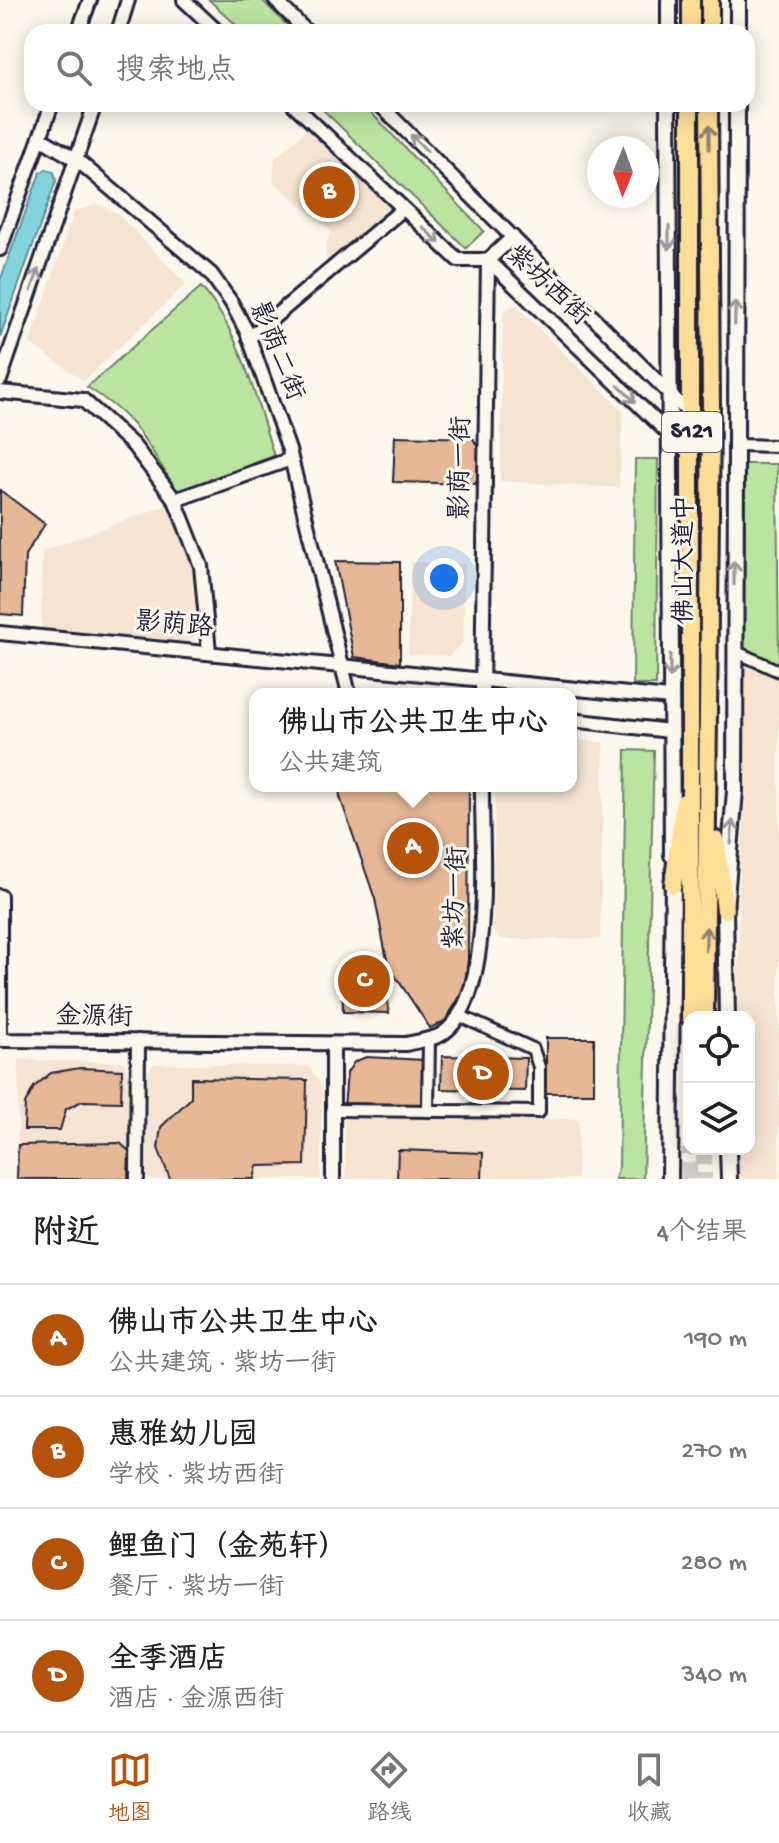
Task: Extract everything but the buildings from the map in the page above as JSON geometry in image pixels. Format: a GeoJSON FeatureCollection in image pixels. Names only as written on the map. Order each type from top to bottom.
{"type":"FeatureCollection","features":[{"type":"Feature","properties":{"kind":"highway"},"geometry":{"type":"LineString","coordinates":[[691,0],[691,24]]}},
{"type":"Feature","properties":{"kind":"highway"},"geometry":{"type":"LineString","coordinates":[[710,0],[710,24]]}},
{"type":"Feature","properties":{"kind":"highway","name":"佛山大道中"},"geometry":{"type":"LineString","coordinates":[[690,112],[692,456],[705,1011]]}},
{"type":"Feature","properties":{"kind":"highway","name":"佛山大道中"},"geometry":{"type":"LineString","coordinates":[[690,1011],[700,762],[709,112]]}},
{"type":"Feature","properties":{"kind":"highway"},"geometry":{"type":"LineString","coordinates":[[673,885],[700,762]]}},
{"type":"Feature","properties":{"kind":"highway"},"geometry":{"type":"LineString","coordinates":[[700,762],[725,910]]}},
{"type":"Feature","properties":{"kind":"main road"},"geometry":{"type":"LineString","coordinates":[[669,0],[669,24]]}},
{"type":"Feature","properties":{"kind":"main road"},"geometry":{"type":"LineString","coordinates":[[738,0],[738,24]]}},
{"type":"Feature","properties":{"kind":"main road","name":"佛山大道中"},"geometry":{"type":"LineString","coordinates":[[668,112],[673,885],[670,1179]]}},
{"type":"Feature","properties":{"kind":"main road"},"geometry":{"type":"LineString","coordinates":[[727,1011],[725,910],[735,791],[737,112]]}},
{"type":"Feature","properties":{"kind":"main road"},"geometry":{"type":"LineString","coordinates":[[728,1155],[729,1179]]}},
{"type":"Feature","properties":{"kind":"street"},"geometry":{"type":"LineString","coordinates":[[81,24],[90,0]]}},
{"type":"Feature","properties":{"kind":"street"},"geometry":{"type":"LineString","coordinates":[[120,24],[128,0]]}},
{"type":"Feature","properties":{"kind":"street"},"geometry":{"type":"LineString","coordinates":[[184,0],[210,24]]}},
{"type":"Feature","properties":{"kind":"street"},"geometry":{"type":"LineString","coordinates":[[275,0],[299,24]]}},
{"type":"Feature","properties":{"kind":"street"},"geometry":{"type":"LineString","coordinates":[[0,249],[49,112]]}},
{"type":"Feature","properties":{"kind":"street"},"geometry":{"type":"LineString","coordinates":[[0,380],[92,112]]}},
{"type":"Feature","properties":{"kind":"street","name":"紫坊西街"},"geometry":{"type":"LineString","coordinates":[[301,112],[458,260],[488,260],[692,456]]}},
{"type":"Feature","properties":{"kind":"street","name":"紫坊西街"},"geometry":{"type":"LineString","coordinates":[[387,112],[692,416]]}},
{"type":"Feature","properties":{"kind":"street","name":"影荫二街"},"geometry":{"type":"LineString","coordinates":[[40,138],[77,160],[211,274],[231,302],[249,338],[291,459],[343,664]]}},
{"type":"Feature","properties":{"kind":"street"},"geometry":{"type":"LineString","coordinates":[[249,338],[403,209]]}},
{"type":"Feature","properties":{"kind":"street"},"geometry":{"type":"LineString","coordinates":[[488,260],[513,237]]}},
{"type":"Feature","properties":{"kind":"street","name":"影荫一街"},"geometry":{"type":"LineString","coordinates":[[482,688],[488,260]]}},
{"type":"Feature","properties":{"kind":"street"},"geometry":{"type":"LineString","coordinates":[[0,392],[83,400],[133,445],[175,500],[201,566],[209,652]]}},
{"type":"Feature","properties":{"kind":"street"},"geometry":{"type":"LineString","coordinates":[[734,445],[779,446]]}},
{"type":"Feature","properties":{"kind":"street"},"geometry":{"type":"LineString","coordinates":[[175,500],[291,459]]}},
{"type":"Feature","properties":{"kind":"street","name":"影荫路"},"geometry":{"type":"LineString","coordinates":[[0,633],[482,677],[670,698]]}},
{"type":"Feature","properties":{"kind":"street"},"geometry":{"type":"LineString","coordinates":[[734,651],[779,671]]}},
{"type":"Feature","properties":{"kind":"street"},"geometry":{"type":"LineString","coordinates":[[343,664],[348,688]]}},
{"type":"Feature","properties":{"kind":"street"},"geometry":{"type":"LineString","coordinates":[[577,721],[670,731]]}},
{"type":"Feature","properties":{"kind":"street","name":"紫坊一街"},"geometry":{"type":"LineString","coordinates":[[333,1045],[406,1044],[442,1034],[468,1002],[481,953],[482,792]]}},
{"type":"Feature","properties":{"kind":"street","name":"金源街"},"geometry":{"type":"LineString","coordinates":[[0,896],[0,1040],[333,1045]]}},
{"type":"Feature","properties":{"kind":"street"},"geometry":{"type":"LineString","coordinates":[[333,1110],[539,1112],[539,1067],[533,1049],[458,1015]]}},
{"type":"Feature","properties":{"kind":"street"},"geometry":{"type":"LineString","coordinates":[[428,1111],[429,1038]]}},
{"type":"Feature","properties":{"kind":"street"},"geometry":{"type":"LineString","coordinates":[[137,1179],[138,1041]]}},
{"type":"Feature","properties":{"kind":"street"},"geometry":{"type":"LineString","coordinates":[[333,1045],[333,1179]]}},
{"type":"Feature","properties":{"kind":"shaded area"},"geometry":{"type":"Polygon","coordinates":[[[307,130],[389,208],[327,262],[325,247],[331,231],[273,181],[275,158],[307,130]]]}},
{"type":"Feature","properties":{"kind":"shaded area"},"geometry":{"type":"Polygon","coordinates":[[[97,204],[117,213],[186,284],[84,381],[30,343],[74,212],[97,204]]]}},
{"type":"Feature","properties":{"kind":"shaded area"},"geometry":{"type":"Polygon","coordinates":[[[515,305],[623,411],[619,488],[500,481],[503,312],[515,305]]]}},
{"type":"Feature","properties":{"kind":"shaded area"},"geometry":{"type":"Polygon","coordinates":[[[170,504],[192,560],[197,634],[189,642],[41,630],[42,551],[170,504]]]}},
{"type":"Feature","properties":{"kind":"shaded area"},"geometry":{"type":"Polygon","coordinates":[[[411,562],[465,564],[463,642],[449,656],[408,654],[411,562]]]}},
{"type":"Feature","properties":{"kind":"shaded area"},"geometry":{"type":"Polygon","coordinates":[[[742,662],[779,679],[779,1179],[738,1179],[737,1155],[755,1155],[755,1011],[738,1011],[739,882],[746,800],[742,662]]]}},
{"type":"Feature","properties":{"kind":"shaded area"},"geometry":{"type":"Polygon","coordinates":[[[577,740],[604,743],[600,939],[500,939],[493,931],[495,792],[577,792],[577,740]]]}},
{"type":"Feature","properties":{"kind":"shaded area"},"geometry":{"type":"Polygon","coordinates":[[[19,1060],[123,1062],[130,1076],[128,1179],[17,1179],[19,1060]]]}},
{"type":"Feature","properties":{"kind":"shaded area"},"geometry":{"type":"Polygon","coordinates":[[[154,1064],[308,1066],[322,1086],[321,1179],[147,1179],[148,1072],[154,1064]]]}},
{"type":"Feature","properties":{"kind":"shaded area"},"geometry":{"type":"Polygon","coordinates":[[[579,1119],[577,1179],[346,1179],[344,1120],[579,1119]]]}},
{"type":"Feature","properties":{"kind":"green space"},"geometry":{"type":"Polygon","coordinates":[[[209,0],[262,0],[286,24],[235,24],[209,0]]]}},
{"type":"Feature","properties":{"kind":"green space"},"geometry":{"type":"Polygon","coordinates":[[[325,112],[371,112],[484,231],[466,248],[325,112]]]}},
{"type":"Feature","properties":{"kind":"green space"},"geometry":{"type":"Polygon","coordinates":[[[201,287],[215,305],[237,346],[274,456],[177,491],[139,432],[118,409],[87,387],[201,287]]]}},
{"type":"Feature","properties":{"kind":"green space"},"geometry":{"type":"Polygon","coordinates":[[[635,459],[658,459],[656,685],[633,685],[635,459]]]}},
{"type":"Feature","properties":{"kind":"green space"},"geometry":{"type":"Polygon","coordinates":[[[745,464],[777,464],[779,666],[744,650],[745,464]]]}},
{"type":"Feature","properties":{"kind":"green space"},"geometry":{"type":"Polygon","coordinates":[[[626,750],[654,751],[643,1179],[615,1179],[619,1166],[626,750]]]}},
{"type":"Feature","properties":{"kind":"water"},"geometry":{"type":"Polygon","coordinates":[[[46,169],[54,172],[56,181],[0,337],[0,281],[40,173],[46,169]]]}},
{"type":"Feature","properties":{"kind":"tunnel"},"geometry":{"type":"LineString","coordinates":[[689,1155],[689,1179]]}},
{"type":"Feature","properties":{"kind":"tunnel"},"geometry":{"type":"LineString","coordinates":[[704,1155],[704,1179]]}},
{"type":"Feature","properties":{"kind":"place","name":"惠雅幼儿园"},"geometry":{"type":"Point","coordinates":[329,192]}},
{"type":"Feature","properties":{"kind":"place","name":"佛山市公共卫生中心"},"geometry":{"type":"Point","coordinates":[413,848]}},
{"type":"Feature","properties":{"kind":"place","name":"鲤鱼门（金苑轩）"},"geometry":{"type":"Point","coordinates":[364,981]}},
{"type":"Feature","properties":{"kind":"place","name":"全季酒店"},"geometry":{"type":"Point","coordinates":[483,1074]}}]}
